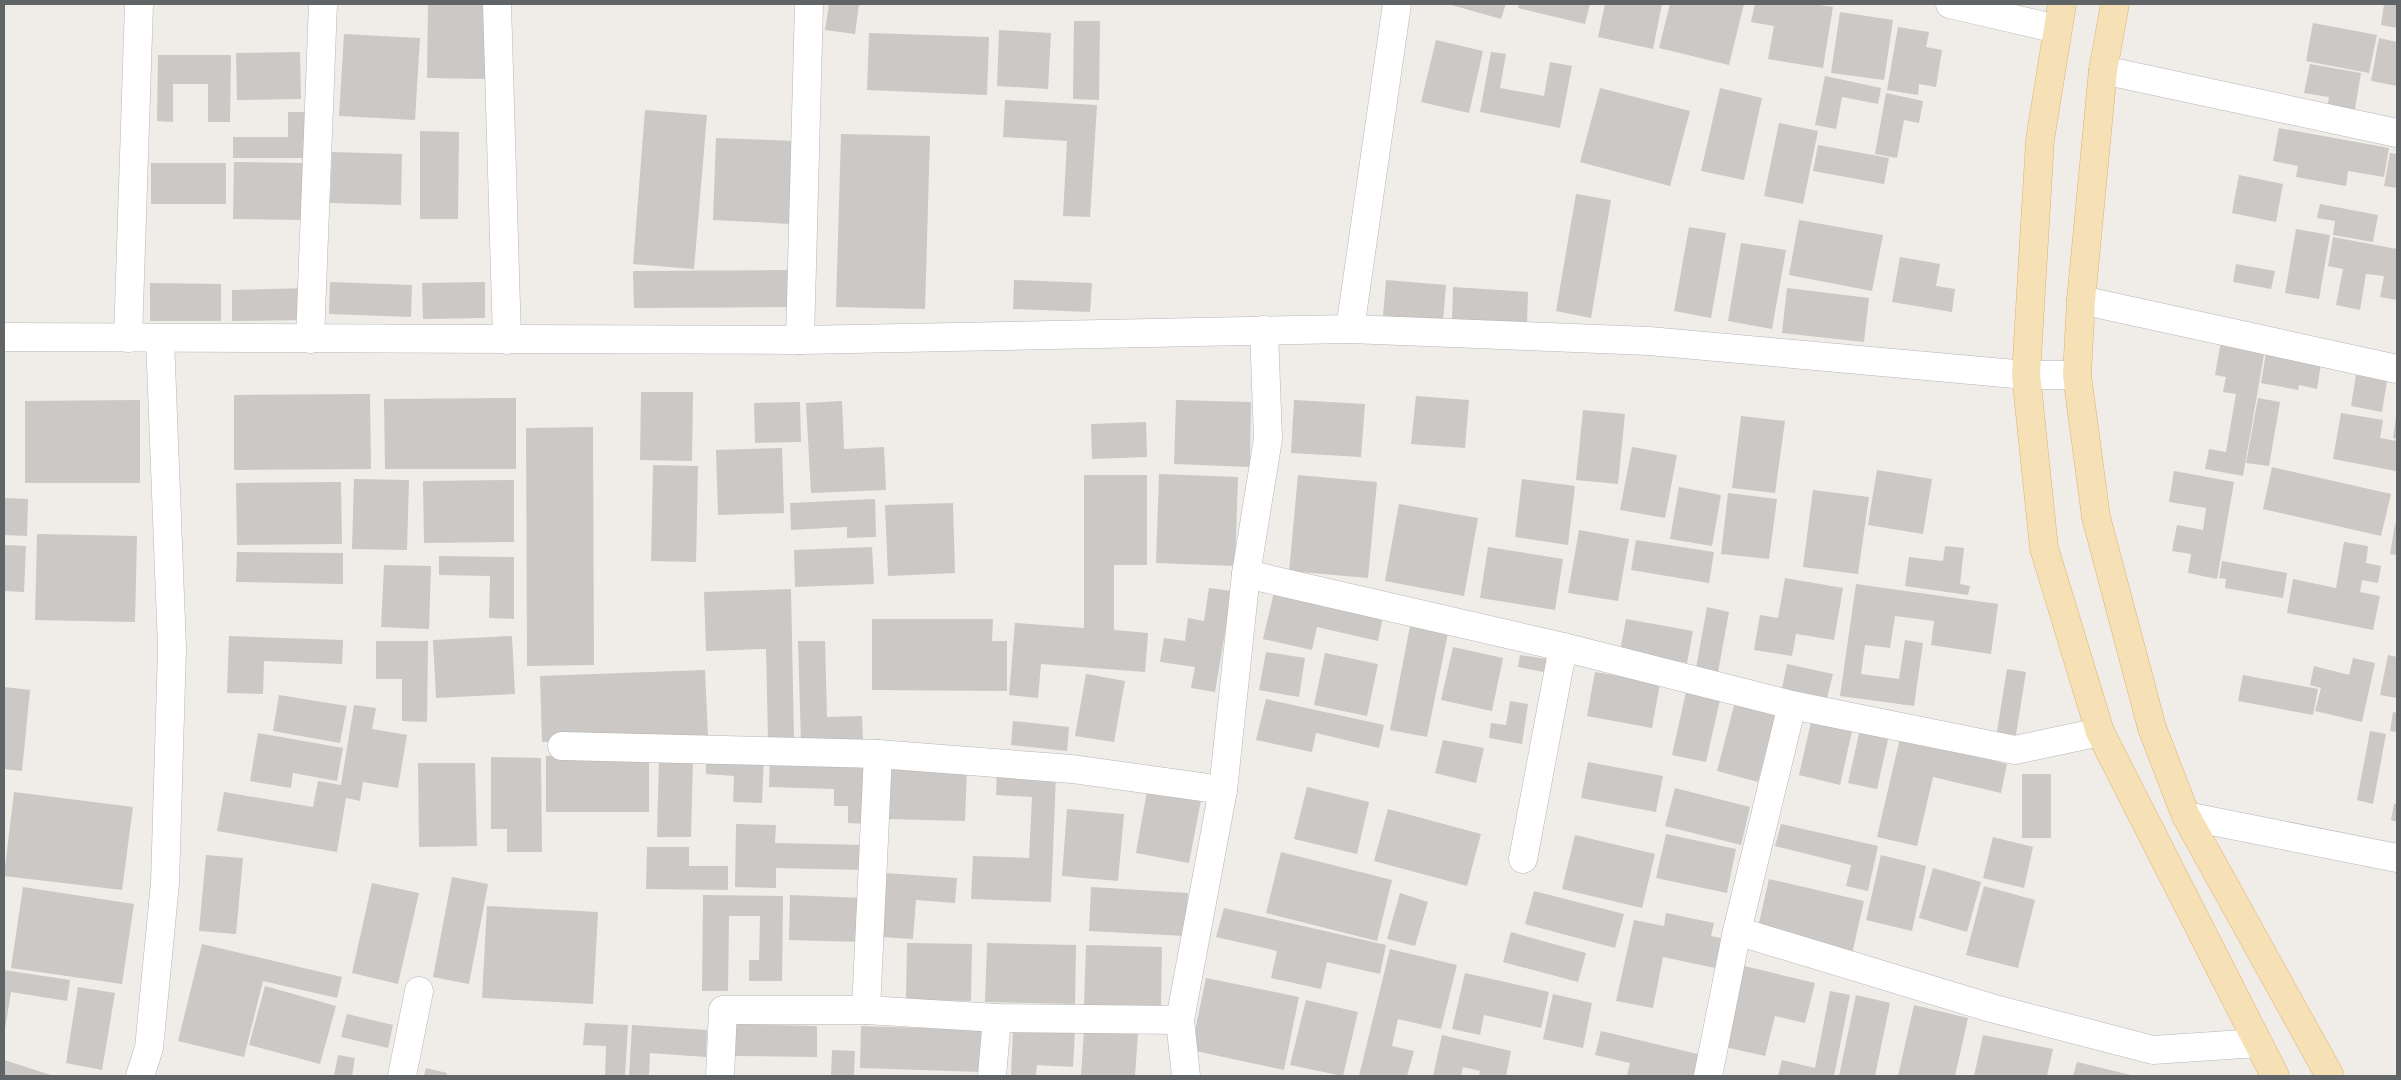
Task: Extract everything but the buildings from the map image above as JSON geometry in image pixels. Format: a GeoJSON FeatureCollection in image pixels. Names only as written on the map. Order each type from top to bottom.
{"type":"FeatureCollection","features":[{"type":"Feature","properties":{"kind":"main road"},"geometry":{"type":"LineString","coordinates":[[2115,4],[2103,70],[2081,300],[2077,375],[2096,517],[2152,728],[2186,816],[2330,1076]]}},
{"type":"Feature","properties":{"kind":"main road"},"geometry":{"type":"LineString","coordinates":[[2059,16],[2040,140],[2026,375],[2044,548],[2100,732],[2275,1076]]}},
{"type":"Feature","properties":{"kind":"street"},"geometry":{"type":"LineString","coordinates":[[128,338],[139,4]]}},
{"type":"Feature","properties":{"kind":"street"},"geometry":{"type":"LineString","coordinates":[[310,339],[323,4]]}},
{"type":"Feature","properties":{"kind":"street"},"geometry":{"type":"LineString","coordinates":[[497,4],[507,340]]}},
{"type":"Feature","properties":{"kind":"street"},"geometry":{"type":"LineString","coordinates":[[800,340],[809,4]]}},
{"type":"Feature","properties":{"kind":"street"},"geometry":{"type":"LineString","coordinates":[[1350,329],[1397,4]]}},
{"type":"Feature","properties":{"kind":"street"},"geometry":{"type":"LineString","coordinates":[[1950,4],[2059,16]]}},
{"type":"Feature","properties":{"kind":"street"},"geometry":{"type":"LineString","coordinates":[[2103,70],[2397,133]]}},
{"type":"Feature","properties":{"kind":"street"},"geometry":{"type":"LineString","coordinates":[[2081,300],[2397,369]]}},
{"type":"Feature","properties":{"kind":"street"},"geometry":{"type":"LineString","coordinates":[[4,337],[800,340],[1350,329],[1649,341],[2026,375],[2077,375]]}},
{"type":"Feature","properties":{"kind":"street"},"geometry":{"type":"LineString","coordinates":[[1190,1075],[1180,1020],[1223,790],[1246,574],[1268,439],[1264,330]]}},
{"type":"Feature","properties":{"kind":"street"},"geometry":{"type":"LineString","coordinates":[[140,1076],[149,1048],[165,884],[172,648],[160,338]]}},
{"type":"Feature","properties":{"kind":"street"},"geometry":{"type":"LineString","coordinates":[[1246,574],[1563,647],[1792,705],[2015,750],[2100,732]]}},
{"type":"Feature","properties":{"kind":"street"},"geometry":{"type":"LineString","coordinates":[[1523,859],[1563,647]]}},
{"type":"Feature","properties":{"kind":"street"},"geometry":{"type":"LineString","coordinates":[[1708,1076],[1737,931],[1792,705]]}},
{"type":"Feature","properties":{"kind":"street"},"geometry":{"type":"LineString","coordinates":[[562,746],[878,754],[1072,769],[1223,790]]}},
{"type":"Feature","properties":{"kind":"street"},"geometry":{"type":"LineString","coordinates":[[866,1010],[878,754]]}},
{"type":"Feature","properties":{"kind":"street"},"geometry":{"type":"LineString","coordinates":[[2186,816],[2397,858]]}},
{"type":"Feature","properties":{"kind":"street"},"geometry":{"type":"LineString","coordinates":[[1737,931],[1991,1008],[2153,1050],[2258,1043]]}},
{"type":"Feature","properties":{"kind":"street"},"geometry":{"type":"LineString","coordinates":[[402,1076],[419,991]]}},
{"type":"Feature","properties":{"kind":"street"},"geometry":{"type":"LineString","coordinates":[[720,1076],[723,1010],[866,1010],[997,1018],[1180,1020]]}},
{"type":"Feature","properties":{"kind":"street"},"geometry":{"type":"LineString","coordinates":[[992,1076],[997,1018]]}}]}
